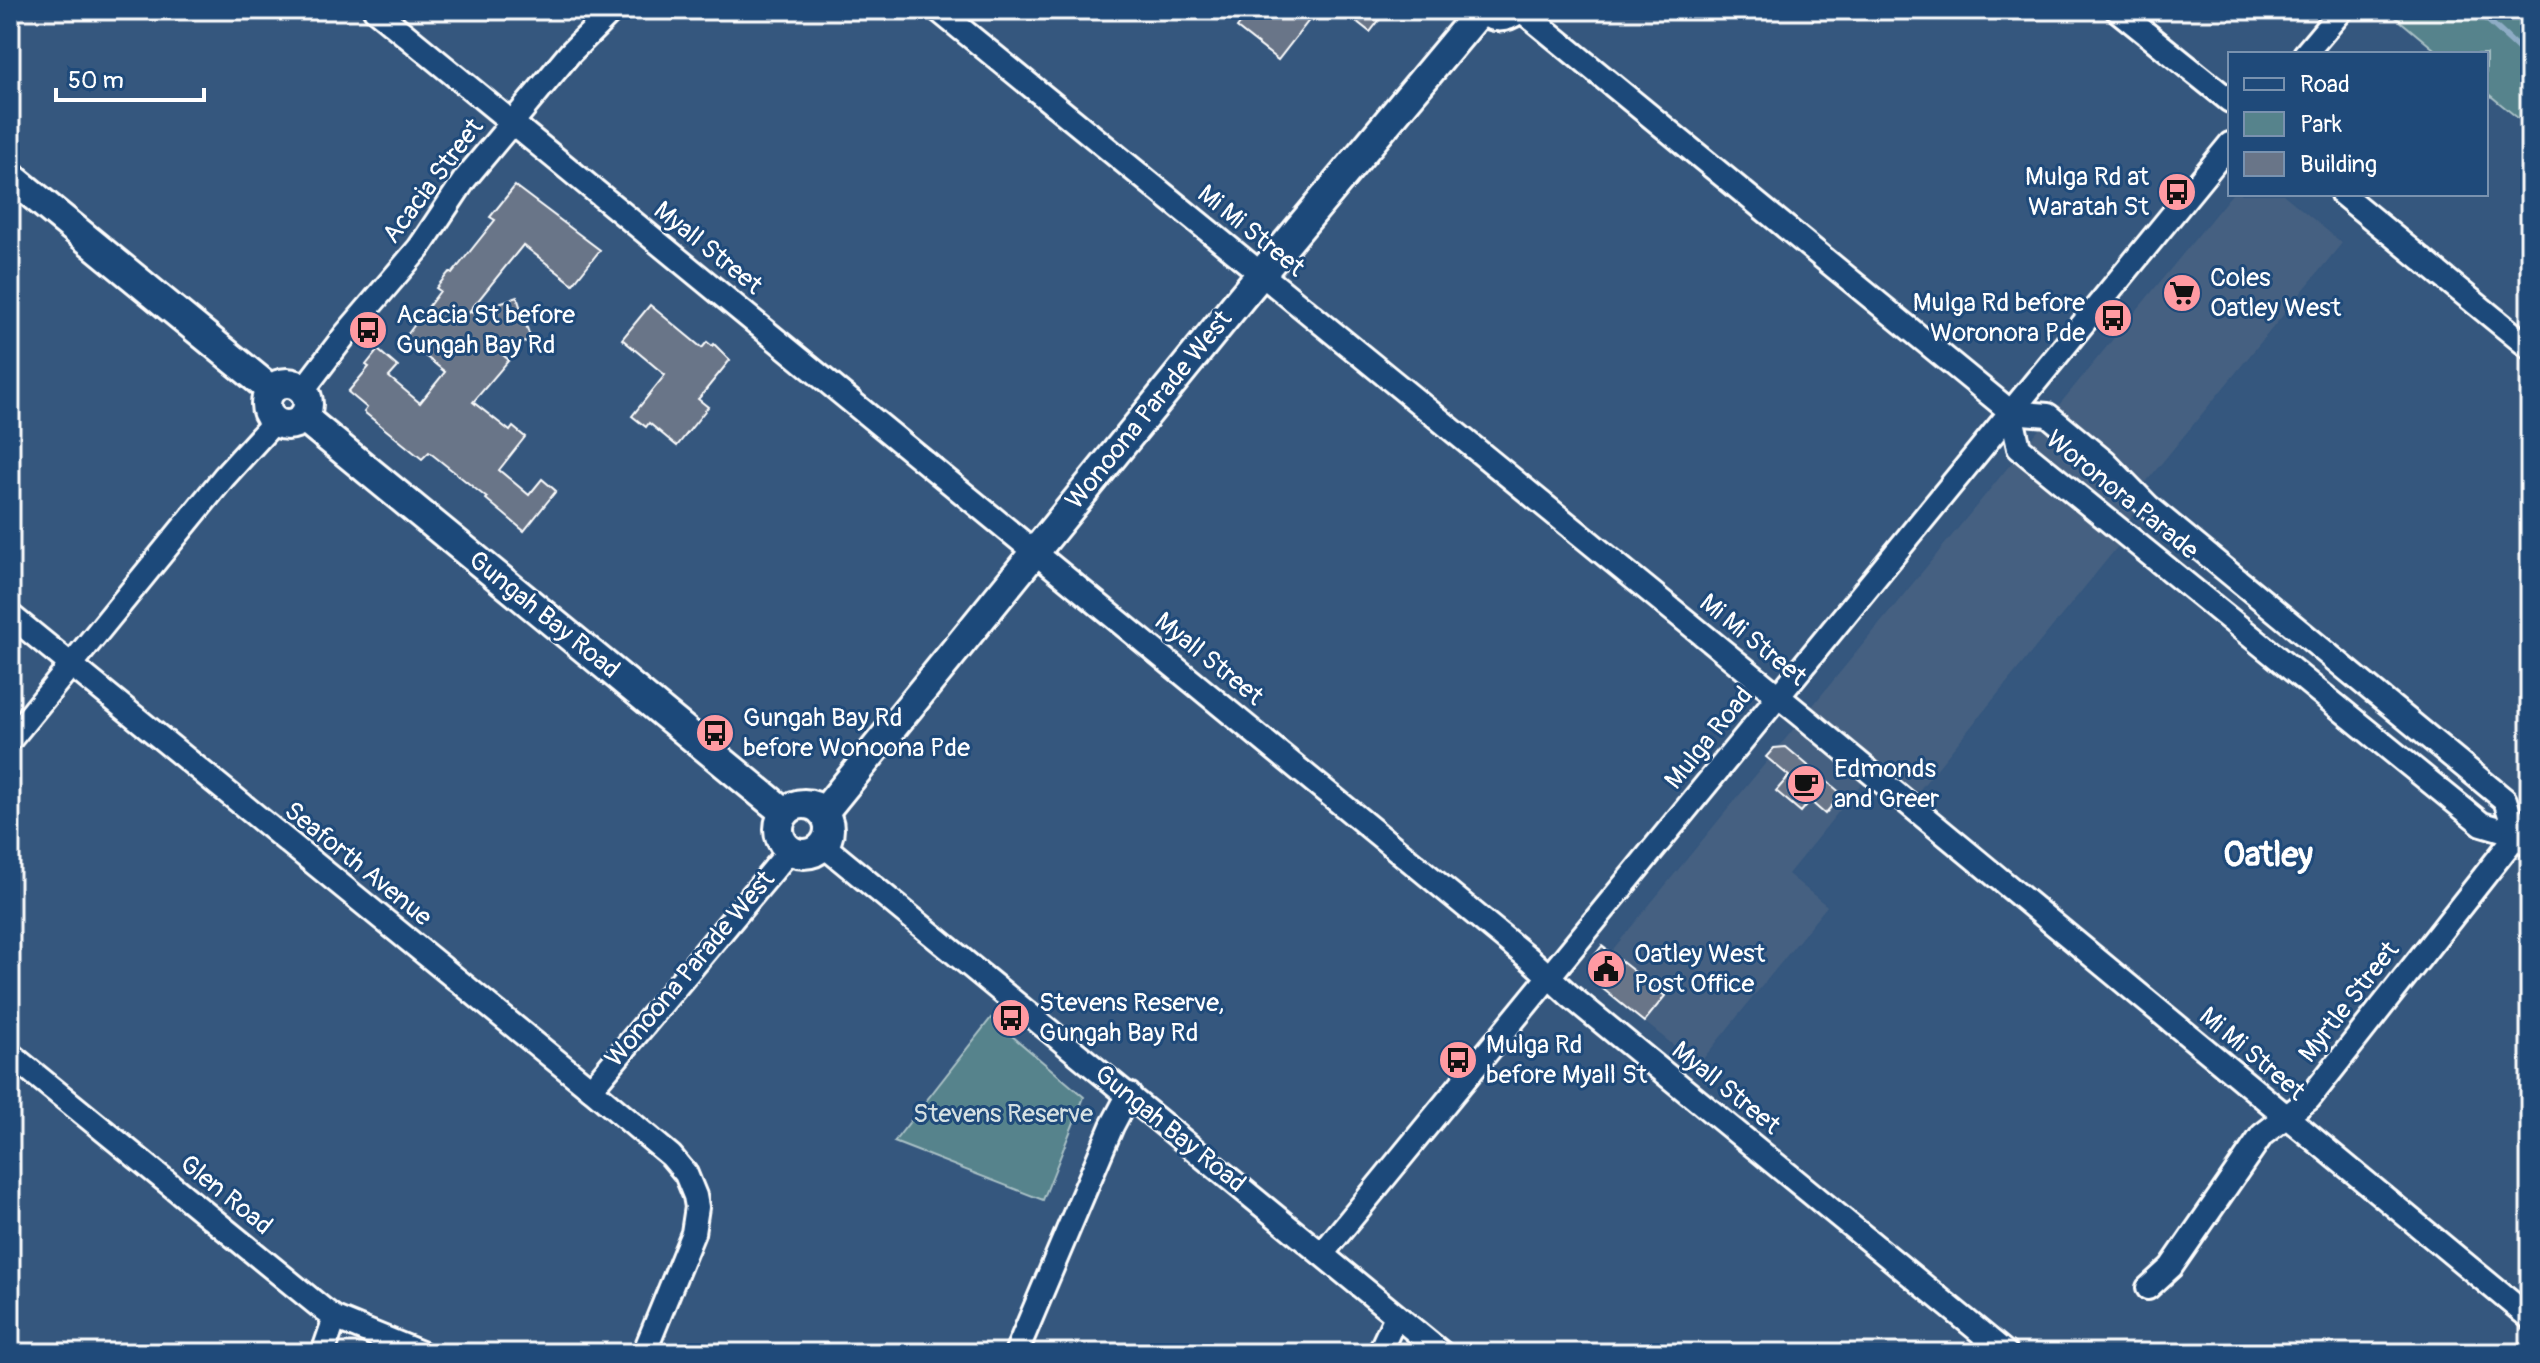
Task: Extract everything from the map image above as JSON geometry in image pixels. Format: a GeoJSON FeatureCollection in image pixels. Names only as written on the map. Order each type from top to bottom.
{"type":"FeatureCollection","features":[{"type":"Feature","properties":{"kind":"street","name":"Myall Street"},"geometry":{"type":"LineString","coordinates":[[375,10],[2006,1353]]}},
{"type":"Feature","properties":{"kind":"street","name":"Acacia Street"},"geometry":{"type":"LineString","coordinates":[[303,404],[345,335],[419,248],[454,194],[570,53],[613,10]]}},
{"type":"Feature","properties":{"kind":"street","name":"Mi Mi Street"},"geometry":{"type":"LineString","coordinates":[[938,10],[1779,697],[2530,1318]]}},
{"type":"Feature","properties":{"kind":"street","name":"Wonoona Parade West"},"geometry":{"type":"LineString","coordinates":[[823,813],[1260,274],[1482,10]]}},
{"type":"Feature","properties":{"kind":"street"},"geometry":{"type":"LineString","coordinates":[[1482,10],[1496,17],[1518,10],[2011,412],[2048,415],[2105,462],[2148,506],[2505,800],[2525,833]]}},
{"type":"Feature","properties":{"kind":"street"},"geometry":{"type":"LineString","coordinates":[[2117,10],[2228,99]]}},
{"type":"Feature","properties":{"kind":"street"},"geometry":{"type":"LineString","coordinates":[[2307,52],[2342,10]]}},
{"type":"Feature","properties":{"kind":"street","name":"Mulga Road"},"geometry":{"type":"LineString","coordinates":[[1322,1254],[2228,146]]}},
{"type":"Feature","properties":{"kind":"street"},"geometry":{"type":"LineString","coordinates":[[10,176],[271,390]]}},
{"type":"Feature","properties":{"kind":"street"},"geometry":{"type":"LineString","coordinates":[[2344,196],[2530,348]]}},
{"type":"Feature","properties":{"kind":"street"},"geometry":{"type":"LineString","coordinates":[[284,383],[297,386],[303,404],[290,425],[275,421],[267,410],[271,390],[284,383]]}},
{"type":"Feature","properties":{"kind":"street","name":"Gungah Bay Road"},"geometry":{"type":"LineString","coordinates":[[303,404],[785,813]]}},
{"type":"Feature","properties":{"kind":"street","name":"Woronora Parade"},"geometry":{"type":"LineString","coordinates":[[2011,412],[2019,448],[2482,824],[2525,833]]}},
{"type":"Feature","properties":{"kind":"street"},"geometry":{"type":"LineString","coordinates":[[10,740],[224,477],[275,421]]}},
{"type":"Feature","properties":{"kind":"street"},"geometry":{"type":"LineString","coordinates":[[2125,533],[2148,506]]}},
{"type":"Feature","properties":{"kind":"street","name":"Seaforth Avenue"},"geometry":{"type":"LineString","coordinates":[[10,615],[680,1165],[692,1186],[696,1217],[687,1251],[644,1353]]}},
{"type":"Feature","properties":{"kind":"street"},"geometry":{"type":"LineString","coordinates":[[2275,656],[2298,629]]}},
{"type":"Feature","properties":{"kind":"street"},"geometry":{"type":"LineString","coordinates":[[2368,732],[2390,705]]}},
{"type":"Feature","properties":{"kind":"street"},"geometry":{"type":"LineString","coordinates":[[804,805],[823,813],[828,826],[823,845],[811,853],[790,850],[784,844],[779,828],[785,813],[804,805]]}},
{"type":"Feature","properties":{"kind":"street","name":"Myrtle Street"},"geometry":{"type":"LineString","coordinates":[[2148,1288],[2171,1267],[2262,1135],[2309,1099],[2525,833]]}},
{"type":"Feature","properties":{"kind":"street","name":"Gungah Bay Road"},"geometry":{"type":"LineString","coordinates":[[823,845],[1442,1353]]}},
{"type":"Feature","properties":{"kind":"street","name":"Wonoona Parade West"},"geometry":{"type":"LineString","coordinates":[[591,1089],[790,850]]}},
{"type":"Feature","properties":{"kind":"street","name":"Glen Road"},"geometry":{"type":"LineString","coordinates":[[10,1054],[311,1301],[335,1318],[421,1353]]}},
{"type":"Feature","properties":{"kind":"street"},"geometry":{"type":"LineString","coordinates":[[1016,1353],[1112,1126],[1129,1094]]}},
{"type":"Feature","properties":{"kind":"street"},"geometry":{"type":"LineString","coordinates":[[1379,1353],[1396,1316]]}},
{"type":"Feature","properties":{"kind":"street"},"geometry":{"type":"LineString","coordinates":[[323,1353],[335,1318]]}},
{"type":"Feature","properties":{"kind":"shaded area"},"geometry":{"type":"Polygon","coordinates":[[[2230,196],[2285,196],[2342,243],[2142,487],[2123,540],[1917,793],[1879,762],[1788,874],[1827,906],[1698,1065],[1585,974],[1605,959],[2230,196]]]}},
{"type":"Feature","properties":{"kind":"green space"},"geometry":{"type":"Polygon","coordinates":[[[2387,10],[2530,10],[2530,128],[2488,94],[2488,52],[2438,52],[2387,10]]]}},
{"type":"Feature","properties":{"kind":"green space","name":"Stevens Reserve"},"geometry":{"type":"Polygon","coordinates":[[[991,1018],[1084,1097],[1043,1200],[894,1142],[991,1018]]]}},
{"type":"Feature","properties":{"kind":"building"},"geometry":{"type":"Polygon","coordinates":[[[1251,10],[1317,10],[1278,60],[1237,28],[1251,10]]]}},
{"type":"Feature","properties":{"kind":"building"},"geometry":{"type":"Polygon","coordinates":[[[1342,10],[1387,10],[1370,32],[1342,10]]]}},
{"type":"Feature","properties":{"kind":"building"},"geometry":{"type":"Polygon","coordinates":[[[515,186],[600,250],[573,284],[523,245],[468,313],[517,297],[531,340],[498,351],[509,360],[473,402],[510,431],[513,427],[525,437],[499,470],[529,495],[542,479],[556,491],[524,531],[429,452],[422,459],[364,412],[367,408],[348,392],[369,367],[366,365],[378,350],[398,367],[389,377],[420,403],[445,372],[404,339],[440,291],[436,288],[449,272],[452,274],[495,220],[490,217],[515,186]]]}},
{"type":"Feature","properties":{"kind":"building"},"geometry":{"type":"Polygon","coordinates":[[[650,305],[702,348],[707,342],[712,346],[714,344],[730,360],[698,399],[708,407],[677,446],[649,423],[646,427],[632,416],[665,375],[622,339],[650,305]]]}},
{"type":"Feature","properties":{"kind":"building","name":"Edmonds and Greer"},"geometry":{"type":"Polygon","coordinates":[[[1786,747],[1842,794],[1825,814],[1810,801],[1801,812],[1776,791],[1789,776],[1766,757],[1774,748],[1786,747]]]}},
{"type":"Feature","properties":{"kind":"building"},"geometry":{"type":"Polygon","coordinates":[[[1602,946],[1665,996],[1644,1022],[1593,981],[1591,960],[1602,946]]]}},
{"type":"Feature","properties":{"kind":"waterway"},"geometry":{"type":"LineString","coordinates":[[2477,10],[2530,59]]}},
{"type":"Feature","properties":{"kind":"place","name":"Mulga Rd at Waratah St"},"geometry":{"type":"Point","coordinates":[2177,192]}},
{"type":"Feature","properties":{"kind":"place","name":"Coles Oatley West"},"geometry":{"type":"Point","coordinates":[2182,293]}},
{"type":"Feature","properties":{"kind":"place","name":"Mulga Rd before Woronora Pde"},"geometry":{"type":"Point","coordinates":[2113,318]}},
{"type":"Feature","properties":{"kind":"place","name":"Acacia St before Gungah Bay Rd"},"geometry":{"type":"Point","coordinates":[368,330]}},
{"type":"Feature","properties":{"kind":"place","name":"Gungah Bay Rd before Wonoona Pde"},"geometry":{"type":"Point","coordinates":[715,733]}},
{"type":"Feature","properties":{"kind":"place","name":"Edmonds and Greer"},"geometry":{"type":"Point","coordinates":[1806,784]}},
{"type":"Feature","properties":{"kind":"place","name":"Oatley West Post Office"},"geometry":{"type":"Point","coordinates":[1606,969]}},
{"type":"Feature","properties":{"kind":"place","name":"Stevens Reserve, Gungah Bay Rd"},"geometry":{"type":"Point","coordinates":[1011,1018]}},
{"type":"Feature","properties":{"kind":"place","name":"Mulga Rd before Myall St"},"geometry":{"type":"Point","coordinates":[1458,1060]}},
{"type":"Feature","properties":{"kind":"district","name":"Oatley"},"geometry":{"type":"Point","coordinates":[2268,855]}}]}
